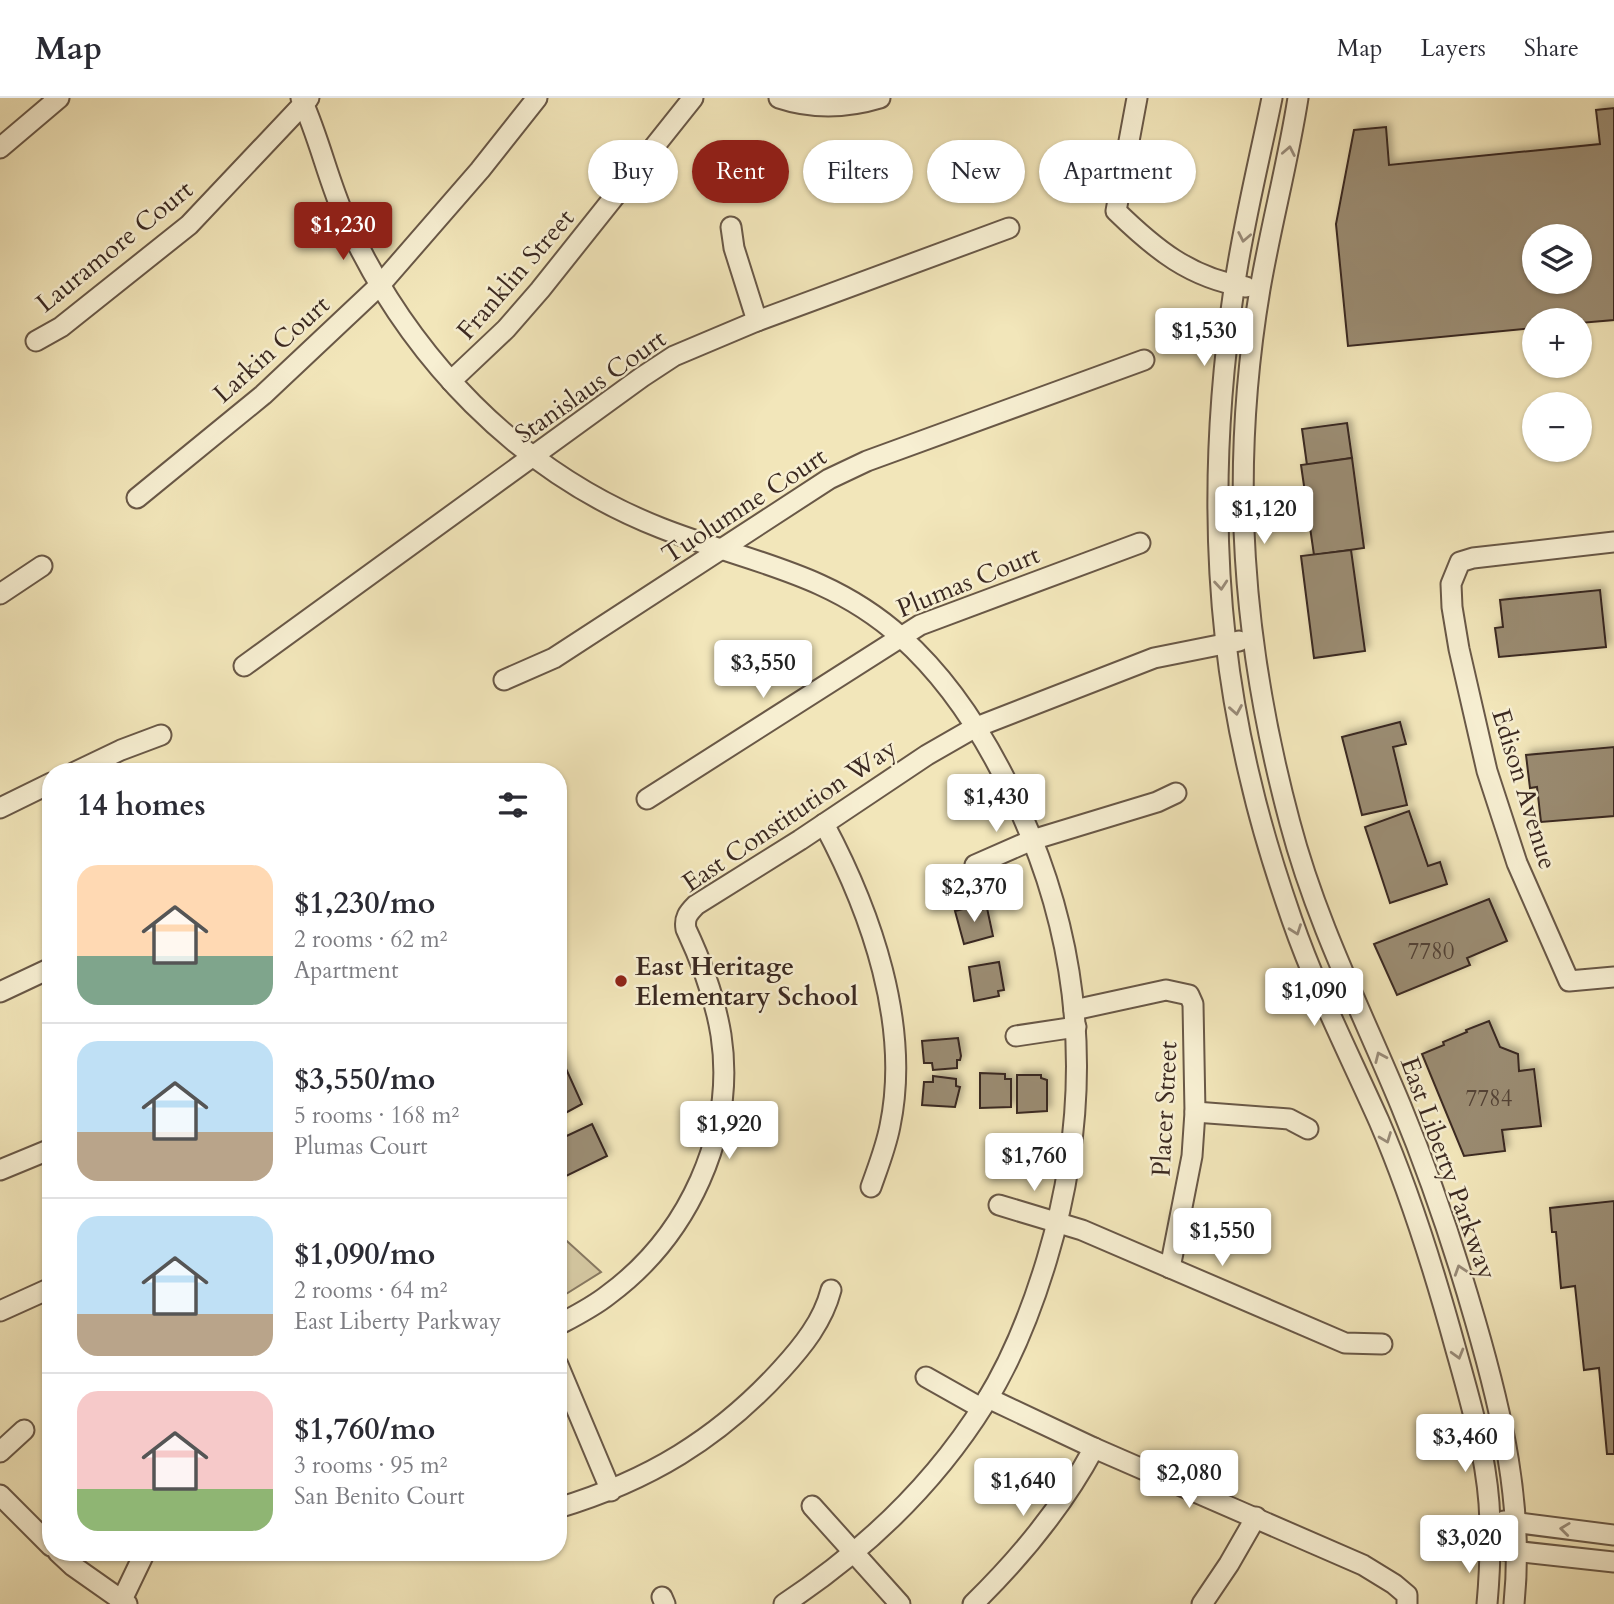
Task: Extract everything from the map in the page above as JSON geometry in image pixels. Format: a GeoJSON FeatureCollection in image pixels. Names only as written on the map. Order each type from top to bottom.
{"type":"FeatureCollection","features":[{"type":"Feature","properties":{"kind":"street"},"geometry":{"type":"LineString","coordinates":[[0,148],[59,98]]}},
{"type":"Feature","properties":{"kind":"street","name":"Larkin Court"},"geometry":{"type":"LineString","coordinates":[[138,498],[263,395],[380,285],[480,170],[537,98]]}},
{"type":"Feature","properties":{"kind":"street","name":"Franklin Street"},"geometry":{"type":"LineString","coordinates":[[451,382],[498,337],[540,290],[693,98]]}},
{"type":"Feature","properties":{"kind":"street"},"geometry":{"type":"LineString","coordinates":[[779,98],[808,105],[829,106],[851,105],[880,98]]}},
{"type":"Feature","properties":{"kind":"street"},"geometry":{"type":"LineString","coordinates":[[1138,98],[1116,211],[1146,241],[1179,265],[1234,285],[1260,290]]}},
{"type":"Feature","properties":{"kind":"street","name":"East Liberty Parkway"},"geometry":{"type":"LineString","coordinates":[[1272,98],[1234,285],[1226,349],[1218,452],[1219,569],[1226,643],[1249,777],[1293,922],[1307,962],[1381,1125],[1436,1279],[1483,1458],[1489,1519],[1487,1604]]}},
{"type":"Feature","properties":{"kind":"street","name":"East Liberty Parkway"},"geometry":{"type":"LineString","coordinates":[[1298,98],[1260,290],[1248,393],[1242,485],[1245,572],[1252,639],[1263,713],[1300,858],[1334,956],[1422,1158],[1465,1285],[1502,1416],[1514,1490],[1514,1604]]}},
{"type":"Feature","properties":{"kind":"street"},"geometry":{"type":"LineString","coordinates":[[305,100],[342,212],[362,255],[418,341],[451,382],[492,424],[533,457],[589,495],[633,517],[816,581],[855,604],[900,636],[945,686],[974,728],[1010,789],[1032,840],[1056,914],[1075,1019],[1078,1073],[1076,1113],[1070,1166],[1058,1221],[1030,1314],[984,1403],[926,1482],[855,1553],[784,1604]]}},
{"type":"Feature","properties":{"kind":"street","name":"Lauramore Court"},"geometry":{"type":"LineString","coordinates":[[36,341],[61,327],[189,225],[305,100]]}},
{"type":"Feature","properties":{"kind":"street"},"geometry":{"type":"LineString","coordinates":[[731,227],[734,248],[757,321]]}},
{"type":"Feature","properties":{"kind":"street","name":"Stanislaus Court"},"geometry":{"type":"LineString","coordinates":[[244,666],[656,367],[701,344],[757,321],[1009,228]]}},
{"type":"Feature","properties":{"kind":"street","name":"Tuolumne Court"},"geometry":{"type":"LineString","coordinates":[[504,680],[554,658],[829,479],[866,461],[1144,360]]}},
{"type":"Feature","properties":{"kind":"street","name":"Edison Avenue"},"geometry":{"type":"LineString","coordinates":[[1614,542],[1473,558],[1460,562],[1451,584],[1459,649],[1487,771],[1513,851],[1549,939],[1569,981],[1614,977]]}},
{"type":"Feature","properties":{"kind":"street","name":"Plumas Court"},"geometry":{"type":"LineString","coordinates":[[647,799],[900,636],[951,612],[1140,543]]}},
{"type":"Feature","properties":{"kind":"street"},"geometry":{"type":"LineString","coordinates":[[0,594],[42,566]]}},
{"type":"Feature","properties":{"kind":"street","name":"East Constitution Way"},"geometry":{"type":"LineString","coordinates":[[567,1320],[607,1296],[640,1268],[661,1245],[692,1198],[710,1155],[722,1094],[722,1044],[713,997],[685,922],[688,913],[696,905],[927,755],[974,728],[1154,658],[1252,639]]}},
{"type":"Feature","properties":{"kind":"street"},"geometry":{"type":"LineString","coordinates":[[94,763],[161,735]]}},
{"type":"Feature","properties":{"kind":"street"},"geometry":{"type":"LineString","coordinates":[[0,808],[42,787]]}},
{"type":"Feature","properties":{"kind":"street"},"geometry":{"type":"LineString","coordinates":[[975,865],[1032,840],[1157,802],[1176,793]]}},
{"type":"Feature","properties":{"kind":"street"},"geometry":{"type":"LineString","coordinates":[[824,824],[866,915],[881,968],[892,1026],[892,1112],[888,1135],[871,1186]]}},
{"type":"Feature","properties":{"kind":"street"},"geometry":{"type":"LineString","coordinates":[[0,992],[42,972]]}},
{"type":"Feature","properties":{"kind":"street","name":"Placer Street"},"geometry":{"type":"LineString","coordinates":[[1075,1019],[1166,990],[1189,995],[1193,1004],[1195,1112],[1188,1185],[1170,1268]]}},
{"type":"Feature","properties":{"kind":"street"},"geometry":{"type":"LineString","coordinates":[[1016,1036],[1075,1019]]}},
{"type":"Feature","properties":{"kind":"street"},"geometry":{"type":"LineString","coordinates":[[1195,1112],[1289,1119],[1308,1129]]}},
{"type":"Feature","properties":{"kind":"street"},"geometry":{"type":"LineString","coordinates":[[0,1170],[42,1153]]}},
{"type":"Feature","properties":{"kind":"street"},"geometry":{"type":"LineString","coordinates":[[999,1205],[1058,1221],[1345,1343],[1382,1344]]}},
{"type":"Feature","properties":{"kind":"street"},"geometry":{"type":"LineString","coordinates":[[567,1505],[611,1491],[652,1472],[688,1451],[741,1410],[772,1381],[806,1341],[826,1310],[831,1290]]}},
{"type":"Feature","properties":{"kind":"street"},"geometry":{"type":"LineString","coordinates":[[0,1311],[42,1292]]}},
{"type":"Feature","properties":{"kind":"street"},"geometry":{"type":"LineString","coordinates":[[926,1377],[1256,1517],[1378,1573],[1407,1600]]}},
{"type":"Feature","properties":{"kind":"street"},"geometry":{"type":"LineString","coordinates":[[567,1386],[611,1491]]}},
{"type":"Feature","properties":{"kind":"street"},"geometry":{"type":"LineString","coordinates":[[0,1452],[24,1430]]}},
{"type":"Feature","properties":{"kind":"street"},"geometry":{"type":"LineString","coordinates":[[973,1604],[1009,1567],[1049,1518],[1094,1448]]}},
{"type":"Feature","properties":{"kind":"street"},"geometry":{"type":"LineString","coordinates":[[0,1495],[42,1537]]}},
{"type":"Feature","properties":{"kind":"street"},"geometry":{"type":"LineString","coordinates":[[812,1506],[900,1604]]}},
{"type":"Feature","properties":{"kind":"street"},"geometry":{"type":"LineString","coordinates":[[1202,1604],[1256,1517]]}},
{"type":"Feature","properties":{"kind":"street"},"geometry":{"type":"LineString","coordinates":[[1489,1519],[1614,1535]]}},
{"type":"Feature","properties":{"kind":"street"},"geometry":{"type":"LineString","coordinates":[[1489,1548],[1614,1562]]}},
{"type":"Feature","properties":{"kind":"street"},"geometry":{"type":"LineString","coordinates":[[68,1561],[123,1603],[141,1561]]}},
{"type":"Feature","properties":{"kind":"shaded area"},"geometry":{"type":"Polygon","coordinates":[[[567,1241],[601,1272],[567,1293],[567,1241]]]}},
{"type":"Feature","properties":{"kind":"building"},"geometry":{"type":"Polygon","coordinates":[[[1614,108],[1614,320],[1592,322],[1592,308],[1522,308],[1522,329],[1348,346],[1336,224],[1354,130],[1386,127],[1389,165],[1600,144],[1596,110],[1614,108]]]}},
{"type":"Feature","properties":{"kind":"building"},"geometry":{"type":"Polygon","coordinates":[[[1347,423],[1352,458],[1307,465],[1302,429],[1347,423]]]}},
{"type":"Feature","properties":{"kind":"building"},"geometry":{"type":"Polygon","coordinates":[[[1352,458],[1364,548],[1314,555],[1301,465],[1352,458]]]}},
{"type":"Feature","properties":{"kind":"building"},"geometry":{"type":"Polygon","coordinates":[[[1351,550],[1365,651],[1314,658],[1301,556],[1351,550]]]}},
{"type":"Feature","properties":{"kind":"building"},"geometry":{"type":"Polygon","coordinates":[[[1600,590],[1606,647],[1499,657],[1495,628],[1503,627],[1500,600],[1600,590]]]}},
{"type":"Feature","properties":{"kind":"building"},"geometry":{"type":"Polygon","coordinates":[[[1400,722],[1406,744],[1393,747],[1407,805],[1362,815],[1342,737],[1400,722]]]}},
{"type":"Feature","properties":{"kind":"building"},"geometry":{"type":"Polygon","coordinates":[[[1614,747],[1614,816],[1541,822],[1537,787],[1530,788],[1526,755],[1614,747]]]}},
{"type":"Feature","properties":{"kind":"building"},"geometry":{"type":"Polygon","coordinates":[[[1409,811],[1428,866],[1440,862],[1447,884],[1390,903],[1365,827],[1409,811]]]}},
{"type":"Feature","properties":{"kind":"building"},"geometry":{"type":"Polygon","coordinates":[[[1489,899],[1507,941],[1467,958],[1470,965],[1397,995],[1374,944],[1489,899]]]}},
{"type":"Feature","properties":{"kind":"building"},"geometry":{"type":"Polygon","coordinates":[[[979,905],[981,910],[987,908],[993,936],[964,944],[955,911],[979,905]]]}},
{"type":"Feature","properties":{"kind":"building"},"geometry":{"type":"Polygon","coordinates":[[[999,962],[1004,990],[998,991],[999,996],[974,1001],[969,967],[999,962]]]}},
{"type":"Feature","properties":{"kind":"building"},"geometry":{"type":"Polygon","coordinates":[[[1489,1021],[1500,1047],[1518,1054],[1519,1071],[1534,1069],[1541,1126],[1502,1130],[1505,1151],[1464,1156],[1422,1054],[1489,1021]]]}},
{"type":"Feature","properties":{"kind":"building"},"geometry":{"type":"Polygon","coordinates":[[[958,1038],[961,1056],[960,1060],[957,1060],[957,1068],[933,1070],[932,1063],[924,1063],[922,1041],[958,1038]]]}},
{"type":"Feature","properties":{"kind":"building"},"geometry":{"type":"Polygon","coordinates":[[[567,1071],[582,1104],[567,1112],[567,1071]]]}},
{"type":"Feature","properties":{"kind":"building"},"geometry":{"type":"Polygon","coordinates":[[[980,1073],[1005,1074],[1005,1079],[1011,1079],[1011,1107],[980,1108],[980,1073]]]}},
{"type":"Feature","properties":{"kind":"building"},"geometry":{"type":"Polygon","coordinates":[[[1017,1075],[1041,1075],[1041,1078],[1047,1080],[1047,1111],[1017,1113],[1017,1075]]]}},
{"type":"Feature","properties":{"kind":"building"},"geometry":{"type":"Polygon","coordinates":[[[933,1076],[956,1079],[956,1086],[960,1087],[955,1107],[922,1105],[924,1082],[933,1082],[933,1076]]]}},
{"type":"Feature","properties":{"kind":"building"},"geometry":{"type":"Polygon","coordinates":[[[592,1124],[607,1156],[567,1176],[567,1136],[592,1124]]]}},
{"type":"Feature","properties":{"kind":"building"},"geometry":{"type":"Polygon","coordinates":[[[1614,1201],[1614,1454],[1607,1454],[1599,1368],[1584,1370],[1575,1286],[1561,1288],[1556,1232],[1552,1232],[1550,1208],[1614,1201]]]}},
{"type":"Feature","properties":{"kind":"place","name":"East Heritage Elementary School"},"geometry":{"type":"Point","coordinates":[621,981]}}]}
